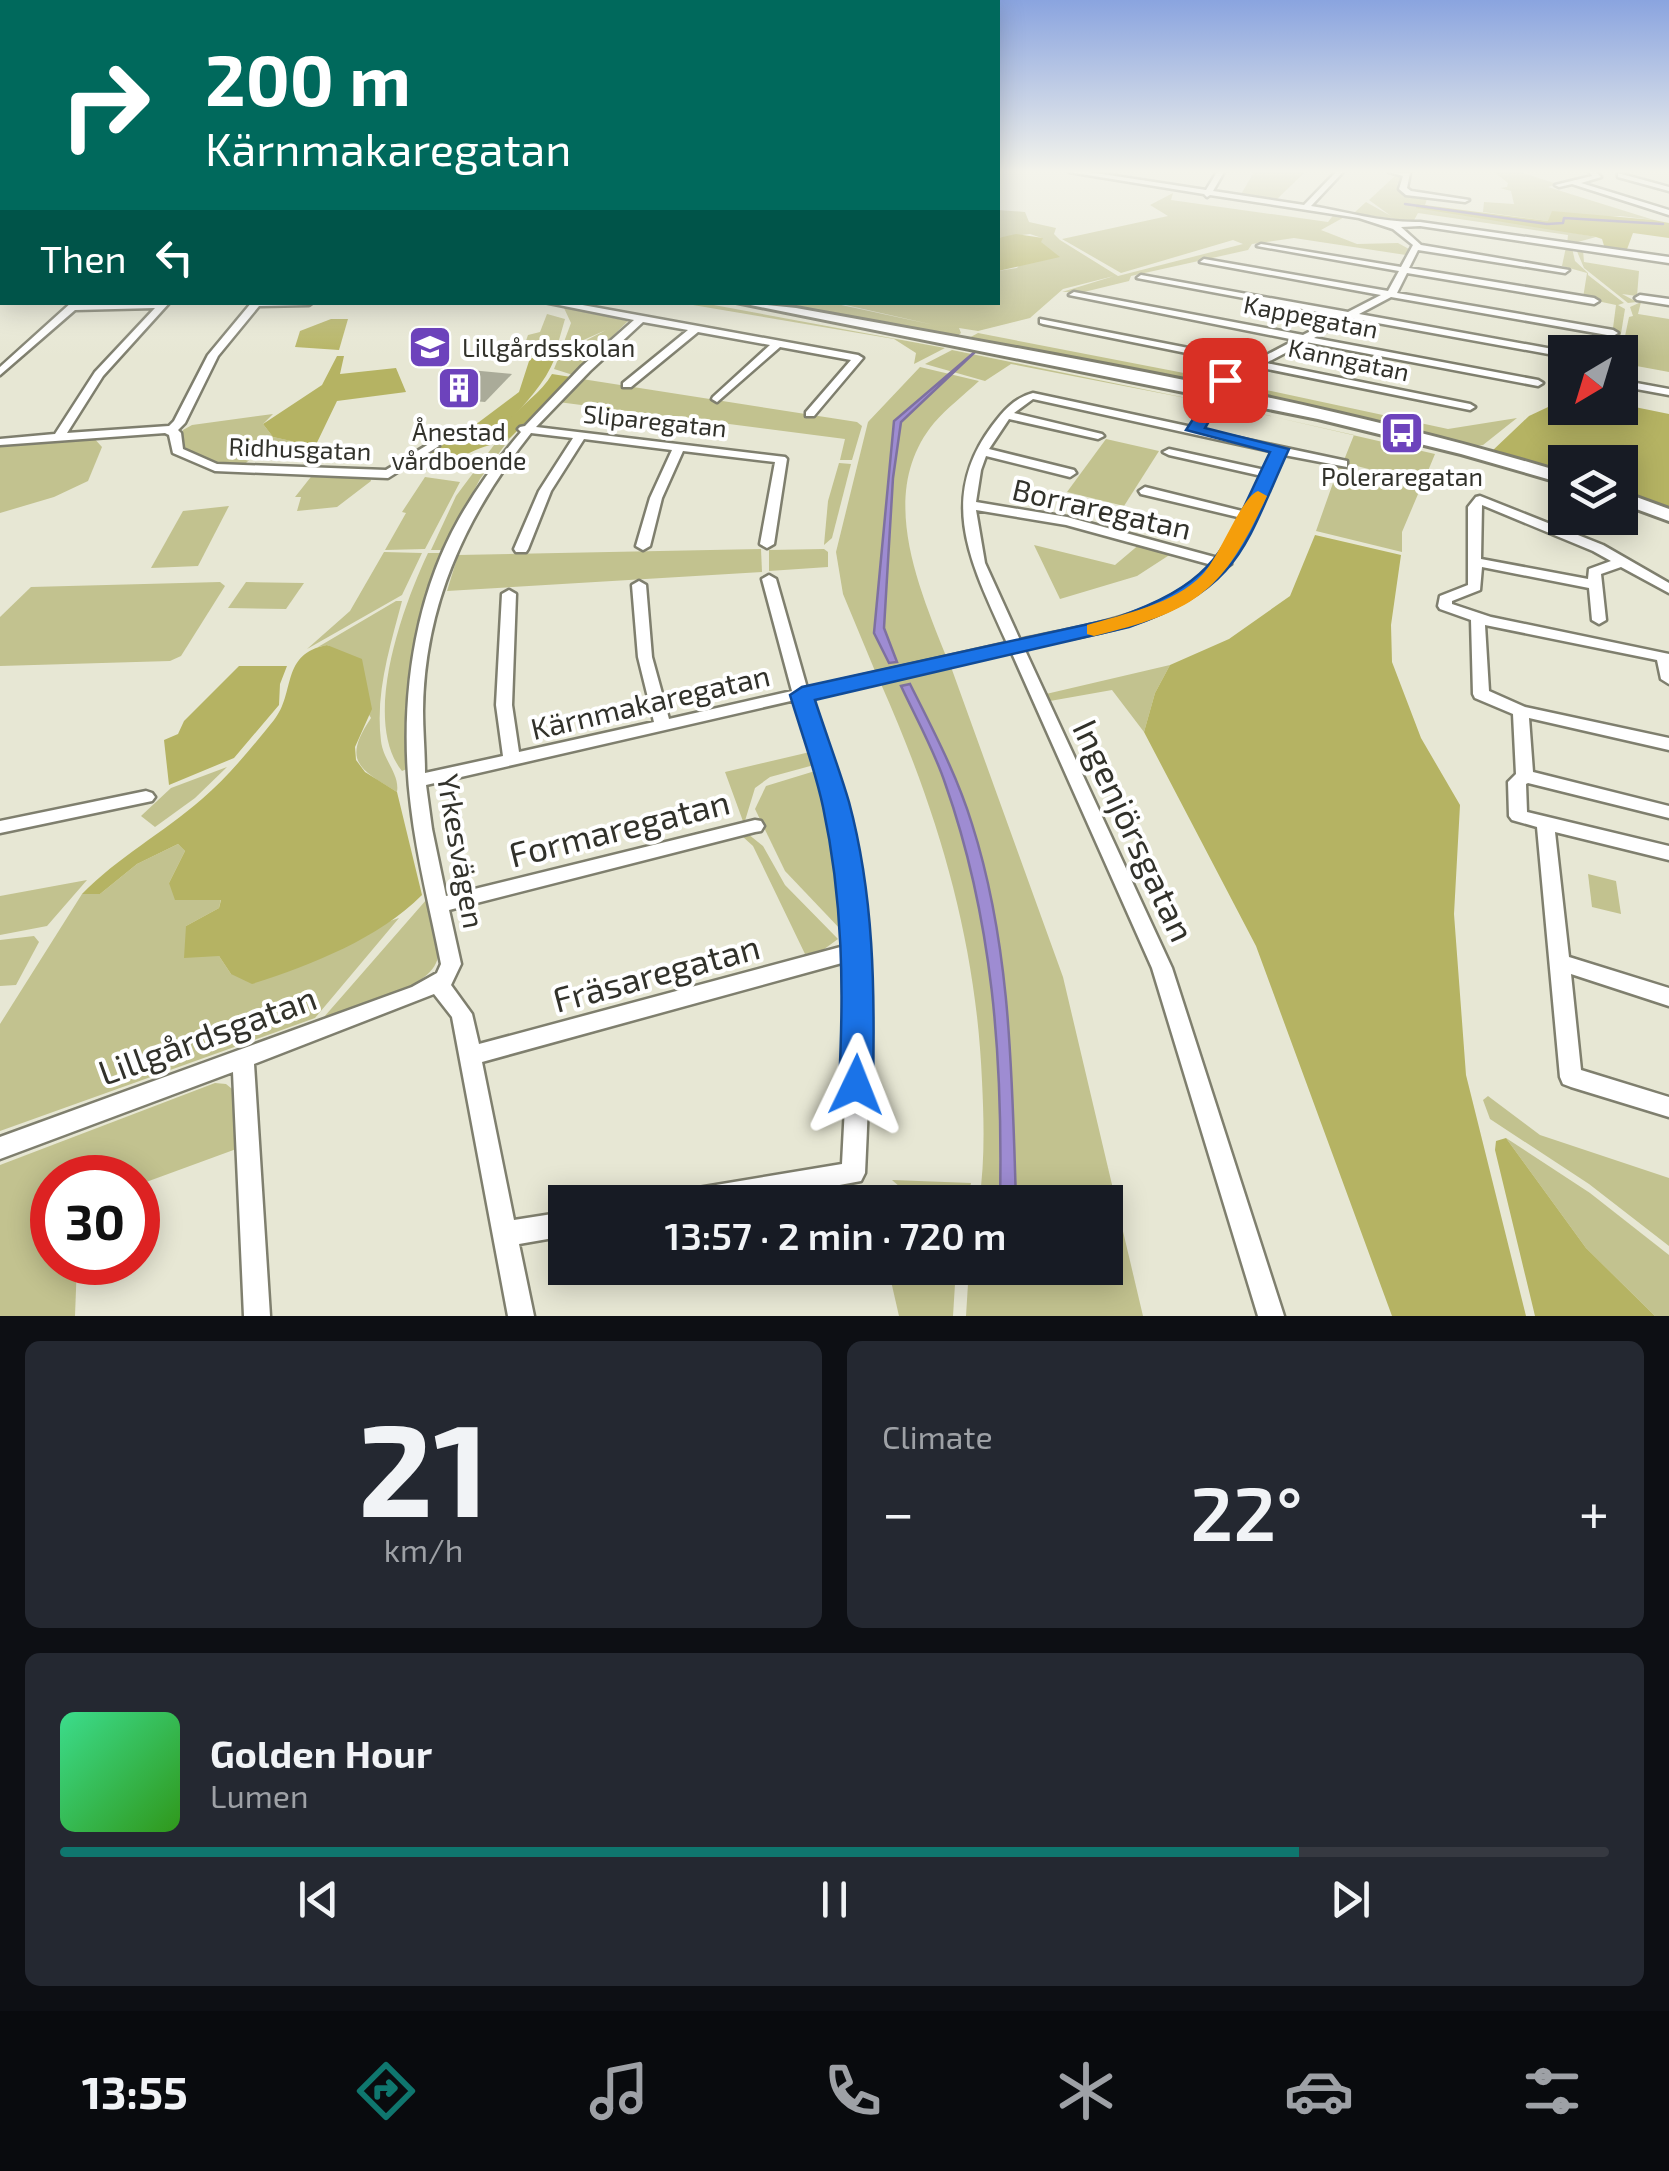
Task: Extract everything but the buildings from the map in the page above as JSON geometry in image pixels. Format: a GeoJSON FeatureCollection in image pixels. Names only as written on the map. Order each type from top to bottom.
{"type":"FeatureCollection","features":[{"type":"Feature","properties":{"kind":"main road"},"geometry":{"type":"LineString","coordinates":[[761,305],[1218,393],[1417,436],[1548,474]]}},
{"type":"Feature","properties":{"kind":"main road"},"geometry":{"type":"LineString","coordinates":[[1638,504],[1669,515]]}},
{"type":"Feature","properties":{"kind":"street"},"geometry":{"type":"LineString","coordinates":[[1407,233],[1418,246],[1566,270]]}},
{"type":"Feature","properties":{"kind":"street"},"geometry":{"type":"LineString","coordinates":[[1483,233],[1669,260]]}},
{"type":"Feature","properties":{"kind":"street"},"geometry":{"type":"LineString","coordinates":[[1261,246],[1594,301]]}},
{"type":"Feature","properties":{"kind":"street"},"geometry":{"type":"LineString","coordinates":[[1343,464],[1195,430],[1225,380],[1392,292],[1418,246]]}},
{"type":"Feature","properties":{"kind":"street"},"geometry":{"type":"LineString","coordinates":[[1634,256],[1638,248],[1669,252]]}},
{"type":"Feature","properties":{"kind":"street"},"geometry":{"type":"LineString","coordinates":[[1204,262],[1613,333]]}},
{"type":"Feature","properties":{"kind":"street"},"geometry":{"type":"LineString","coordinates":[[1141,278],[1548,351]]}},
{"type":"Feature","properties":{"kind":"street","name":"Kappegatan"},"geometry":{"type":"LineString","coordinates":[[1074,296],[1538,383]]}},
{"type":"Feature","properties":{"kind":"street"},"geometry":{"type":"LineString","coordinates":[[1640,298],[1669,302]]}},
{"type":"Feature","properties":{"kind":"street"},"geometry":{"type":"LineString","coordinates":[[0,372],[75,305]]}},
{"type":"Feature","properties":{"kind":"street"},"geometry":{"type":"LineString","coordinates":[[58,437],[99,374],[163,305]]}},
{"type":"Feature","properties":{"kind":"street"},"geometry":{"type":"LineString","coordinates":[[0,442],[171,430],[179,423],[213,355],[255,305]]}},
{"type":"Feature","properties":{"kind":"street"},"geometry":{"type":"LineString","coordinates":[[565,305],[858,358],[810,414]]}},
{"type":"Feature","properties":{"kind":"street","name":"Yrkesvägen"},"geometry":{"type":"LineString","coordinates":[[438,984],[451,964],[417,781],[421,662],[441,571],[477,495],[524,428],[641,318]]}},
{"type":"Feature","properties":{"kind":"street","name":"Kanngatan"},"geometry":{"type":"LineString","coordinates":[[1042,321],[1470,407]]}},
{"type":"Feature","properties":{"kind":"street"},"geometry":{"type":"LineString","coordinates":[[627,385],[697,328]]}},
{"type":"Feature","properties":{"kind":"street"},"geometry":{"type":"LineString","coordinates":[[717,399],[778,342]]}},
{"type":"Feature","properties":{"kind":"street"},"geometry":{"type":"LineString","coordinates":[[1638,386],[1669,392]]}},
{"type":"Feature","properties":{"kind":"street","name":"Ingenjörsgatan"},"geometry":{"type":"LineString","coordinates":[[1195,430],[1033,396],[1006,415],[981,452],[969,506],[978,563],[1162,968],[1271,1316]]}},
{"type":"Feature","properties":{"kind":"street"},"geometry":{"type":"LineString","coordinates":[[1006,415],[1098,436]]}},
{"type":"Feature","properties":{"kind":"street","name":"Sliparegatan"},"geometry":{"type":"LineString","coordinates":[[524,428],[781,459],[766,544]]}},
{"type":"Feature","properties":{"kind":"street","name":"Ridhusgatan"},"geometry":{"type":"LineString","coordinates":[[171,430],[174,446],[182,456],[229,468],[388,474],[433,446]]}},
{"type":"Feature","properties":{"kind":"street"},"geometry":{"type":"LineString","coordinates":[[521,548],[545,490],[581,435]]}},
{"type":"Feature","properties":{"kind":"street"},"geometry":{"type":"LineString","coordinates":[[643,546],[656,498],[680,446]]}},
{"type":"Feature","properties":{"kind":"street","name":"Kärnmakaregatan"},"geometry":{"type":"LineString","coordinates":[[417,781],[1154,612],[1199,588],[1224,564],[1280,449]]}},
{"type":"Feature","properties":{"kind":"street"},"geometry":{"type":"LineString","coordinates":[[981,452],[1070,473]]}},
{"type":"Feature","properties":{"kind":"street"},"geometry":{"type":"LineString","coordinates":[[1168,452],[1268,474]]}},
{"type":"Feature","properties":{"kind":"street"},"geometry":{"type":"LineString","coordinates":[[1145,491],[1248,516]]}},
{"type":"Feature","properties":{"kind":"street"},"geometry":{"type":"LineString","coordinates":[[1669,589],[1624,561],[1480,500],[1474,506],[1475,587],[1444,598],[1445,606],[1478,618],[1664,657],[1669,679]]}},
{"type":"Feature","properties":{"kind":"street","name":"Borraregatan"},"geometry":{"type":"LineString","coordinates":[[969,506],[1067,520],[1224,564]]}},
{"type":"Feature","properties":{"kind":"street"},"geometry":{"type":"LineString","coordinates":[[1599,620],[1596,570],[1624,561]]}},
{"type":"Feature","properties":{"kind":"street"},"geometry":{"type":"LineString","coordinates":[[1476,562],[1594,585]]}},
{"type":"Feature","properties":{"kind":"street"},"geometry":{"type":"LineString","coordinates":[[768,578],[846,846],[859,950],[853,1172],[781,1185]]}},
{"type":"Feature","properties":{"kind":"street"},"geometry":{"type":"LineString","coordinates":[[639,585],[645,657],[663,726]]}},
{"type":"Feature","properties":{"kind":"street"},"geometry":{"type":"LineString","coordinates":[[509,594],[504,705],[512,760]]}},
{"type":"Feature","properties":{"kind":"street"},"geometry":{"type":"LineString","coordinates":[[1478,618],[1480,694],[1520,711],[1669,744]]}},
{"type":"Feature","properties":{"kind":"street"},"geometry":{"type":"LineString","coordinates":[[1520,711],[1525,776]]}},
{"type":"Feature","properties":{"kind":"street"},"geometry":{"type":"LineString","coordinates":[[1669,812],[1525,776],[1516,782],[1518,816],[1669,854]]}},
{"type":"Feature","properties":{"kind":"street"},"geometry":{"type":"LineString","coordinates":[[0,828],[146,796]]}},
{"type":"Feature","properties":{"kind":"street"},"geometry":{"type":"LineString","coordinates":[[1545,823],[1572,1078],[1669,1108]]}},
{"type":"Feature","properties":{"kind":"street","name":"Formaregatan"},"geometry":{"type":"LineString","coordinates":[[440,906],[755,826]]}},
{"type":"Feature","properties":{"kind":"street","name":"Fräsaregatan"},"geometry":{"type":"LineString","coordinates":[[470,1056],[859,950]]}},
{"type":"Feature","properties":{"kind":"street"},"geometry":{"type":"LineString","coordinates":[[1559,962],[1669,997]]}},
{"type":"Feature","properties":{"kind":"street"},"geometry":{"type":"LineString","coordinates":[[438,984],[462,1014],[520,1316]]}},
{"type":"Feature","properties":{"kind":"street","name":"Lillgårdsgatan"},"geometry":{"type":"LineString","coordinates":[[0,1148],[438,984]]}},
{"type":"Feature","properties":{"kind":"street"},"geometry":{"type":"LineString","coordinates":[[243,1058],[257,1316]]}},
{"type":"Feature","properties":{"kind":"street"},"geometry":{"type":"LineString","coordinates":[[505,1234],[548,1227]]}},
{"type":"Feature","properties":{"kind":"green space"},"geometry":{"type":"Polygon","coordinates":[[[1000,233],[1054,233],[1060,240],[1118,276],[1243,244],[1233,240],[1121,273],[1062,239],[1088,233],[1330,233],[1357,244],[1398,243],[1409,249],[1406,255],[1294,238],[1252,244],[1248,250],[1131,276],[1129,281],[1084,292],[1062,292],[1114,276],[1063,289],[1030,318],[978,331],[959,328],[961,333],[956,337],[768,305],[841,305],[934,325],[846,305],[1000,305],[1000,271],[1017,268],[1042,238],[1030,234],[1000,238],[1000,233]]]}},
{"type":"Feature","properties":{"kind":"green space"},"geometry":{"type":"Polygon","coordinates":[[[1557,233],[1596,237],[1567,245],[1568,235],[1557,233]]]}},
{"type":"Feature","properties":{"kind":"green space"},"geometry":{"type":"Polygon","coordinates":[[[1566,247],[1572,248],[1575,261],[1588,273],[1588,275],[1624,303],[1618,305],[1625,309],[1621,335],[1613,328],[1616,305],[1583,298],[1587,273],[1562,266],[1566,247]]]}},
{"type":"Feature","properties":{"kind":"green space"},"geometry":{"type":"Polygon","coordinates":[[[1576,249],[1583,250],[1584,262],[1639,271],[1637,296],[1622,294],[1637,302],[1628,303],[1584,268],[1576,249]]]}},
{"type":"Feature","properties":{"kind":"green space"},"geometry":{"type":"Polygon","coordinates":[[[1641,302],[1638,314],[1669,319],[1669,372],[1638,366],[1638,335],[1625,335],[1629,317],[1633,316],[1630,307],[1641,302]]]}},
{"type":"Feature","properties":{"kind":"green space"},"geometry":{"type":"Polygon","coordinates":[[[693,305],[714,305],[945,348],[914,364],[916,353],[894,339],[693,305]]]}},
{"type":"Feature","properties":{"kind":"green space"},"geometry":{"type":"Polygon","coordinates":[[[564,308],[628,321],[573,375],[554,369],[560,354],[606,330],[561,350],[571,323],[564,308]]]}},
{"type":"Feature","properties":{"kind":"green space"},"geometry":{"type":"Polygon","coordinates":[[[547,314],[565,319],[555,354],[546,357],[546,350],[539,351],[538,357],[520,358],[528,335],[540,332],[547,314]]]}},
{"type":"Feature","properties":{"kind":"green space"},"geometry":{"type":"Polygon","coordinates":[[[978,333],[1215,379],[1197,384],[967,339],[978,333]]]}},
{"type":"Feature","properties":{"kind":"green space"},"geometry":{"type":"Polygon","coordinates":[[[952,350],[1201,401],[1011,364],[985,381],[925,364],[952,350]]]}},
{"type":"Feature","properties":{"kind":"green space"},"geometry":{"type":"Polygon","coordinates":[[[920,367],[979,381],[934,423],[917,450],[908,479],[908,539],[924,599],[946,656],[875,671],[843,594],[836,552],[868,422],[920,367]]]}},
{"type":"Feature","properties":{"kind":"green space"},"geometry":{"type":"Polygon","coordinates":[[[582,379],[857,422],[862,426],[852,460],[840,460],[845,439],[558,402],[582,379]]]}},
{"type":"Feature","properties":{"kind":"green space"},"geometry":{"type":"Polygon","coordinates":[[[1234,383],[1448,429],[1517,418],[1483,445],[1470,447],[1250,397],[1235,389],[1234,383]]]}},
{"type":"Feature","properties":{"kind":"green space"},"geometry":{"type":"Polygon","coordinates":[[[273,414],[263,424],[273,437],[292,441],[289,447],[297,456],[254,455],[243,466],[208,462],[192,455],[180,442],[183,430],[192,425],[273,414]]]}},
{"type":"Feature","properties":{"kind":"green space"},"geometry":{"type":"Polygon","coordinates":[[[1354,435],[1435,454],[1423,483],[1349,464],[1344,460],[1354,435]]]}},
{"type":"Feature","properties":{"kind":"green space"},"geometry":{"type":"Polygon","coordinates":[[[92,436],[102,447],[88,481],[54,497],[0,513],[0,445],[92,436]]]}},
{"type":"Feature","properties":{"kind":"green space"},"geometry":{"type":"Polygon","coordinates":[[[500,437],[510,438],[480,479],[443,550],[431,550],[456,496],[500,437]]]}},
{"type":"Feature","properties":{"kind":"green space"},"geometry":{"type":"Polygon","coordinates":[[[1106,439],[1159,451],[1124,506],[1067,492],[1106,439]]]}},
{"type":"Feature","properties":{"kind":"green space"},"geometry":{"type":"Polygon","coordinates":[[[839,463],[851,464],[832,538],[824,545],[828,501],[839,463]]]}},
{"type":"Feature","properties":{"kind":"green space"},"geometry":{"type":"Polygon","coordinates":[[[1339,466],[1421,487],[1402,532],[1402,552],[1316,531],[1339,466]]]}},
{"type":"Feature","properties":{"kind":"green space"},"geometry":{"type":"Polygon","coordinates":[[[314,473],[370,477],[371,481],[337,507],[297,511],[301,497],[295,497],[314,473]]]}},
{"type":"Feature","properties":{"kind":"green space"},"geometry":{"type":"Polygon","coordinates":[[[425,477],[460,482],[425,549],[385,550],[406,513],[402,512],[425,477]]]}},
{"type":"Feature","properties":{"kind":"green space"},"geometry":{"type":"Polygon","coordinates":[[[229,506],[198,566],[151,568],[183,511],[229,506]]]}},
{"type":"Feature","properties":{"kind":"green space"},"geometry":{"type":"Polygon","coordinates":[[[1141,543],[1174,552],[1137,576],[1060,599],[1034,545],[1115,565],[1141,543]]]}},
{"type":"Feature","properties":{"kind":"green space"},"geometry":{"type":"Polygon","coordinates":[[[761,549],[762,572],[447,591],[458,555],[761,549]]]}},
{"type":"Feature","properties":{"kind":"green space"},"geometry":{"type":"Polygon","coordinates":[[[769,550],[828,552],[828,567],[769,571],[769,550]]]}},
{"type":"Feature","properties":{"kind":"green space"},"geometry":{"type":"Polygon","coordinates":[[[384,552],[422,553],[402,595],[307,649],[350,611],[384,552]]]}},
{"type":"Feature","properties":{"kind":"green space"},"geometry":{"type":"Polygon","coordinates":[[[428,553],[442,553],[420,633],[409,768],[402,771],[390,749],[385,723],[386,694],[398,632],[428,553]]]}},
{"type":"Feature","properties":{"kind":"green space"},"geometry":{"type":"Polygon","coordinates":[[[220,582],[225,586],[181,656],[170,661],[0,666],[0,617],[31,587],[220,582]]]}},
{"type":"Feature","properties":{"kind":"green space"},"geometry":{"type":"Polygon","coordinates":[[[246,582],[304,583],[286,609],[228,608],[246,582]]]}},
{"type":"Feature","properties":{"kind":"green space"},"geometry":{"type":"Polygon","coordinates":[[[402,601],[385,670],[380,723],[382,748],[396,779],[397,792],[364,770],[359,762],[357,744],[371,718],[328,645],[318,647],[402,601]]]}},
{"type":"Feature","properties":{"kind":"green space"},"geometry":{"type":"Polygon","coordinates":[[[1170,665],[1155,693],[1144,732],[1112,690],[1050,701],[1046,694],[1170,665]]]}},
{"type":"Feature","properties":{"kind":"green space"},"geometry":{"type":"Polygon","coordinates":[[[951,667],[1063,977],[1112,1185],[981,1185],[982,1081],[972,977],[936,829],[881,684],[951,667]]]}},
{"type":"Feature","properties":{"kind":"green space"},"geometry":{"type":"Polygon","coordinates":[[[810,752],[814,765],[770,777],[755,788],[744,824],[725,772],[810,752]]]}},
{"type":"Feature","properties":{"kind":"green space"},"geometry":{"type":"Polygon","coordinates":[[[227,767],[195,798],[155,827],[141,816],[171,788],[227,767]]]}},
{"type":"Feature","properties":{"kind":"green space"},"geometry":{"type":"Polygon","coordinates":[[[815,771],[832,832],[843,932],[785,871],[755,809],[766,786],[815,771]]]}},
{"type":"Feature","properties":{"kind":"green space"},"geometry":{"type":"Polygon","coordinates":[[[748,834],[763,846],[785,885],[838,939],[823,950],[805,954],[753,846],[742,836],[748,834]]]}},
{"type":"Feature","properties":{"kind":"green space"},"geometry":{"type":"Polygon","coordinates":[[[178,844],[185,851],[169,883],[221,899],[219,908],[186,926],[219,956],[231,974],[399,918],[315,1018],[0,1131],[0,1024],[82,894],[100,894],[137,864],[178,844]]]}},
{"type":"Feature","properties":{"kind":"green space"},"geometry":{"type":"Polygon","coordinates":[[[1588,874],[1616,881],[1621,914],[1592,907],[1588,874]]]}},
{"type":"Feature","properties":{"kind":"green space"},"geometry":{"type":"Polygon","coordinates":[[[87,880],[47,926],[0,935],[0,896],[87,880]]]}},
{"type":"Feature","properties":{"kind":"green space"},"geometry":{"type":"Polygon","coordinates":[[[427,899],[438,947],[434,966],[409,987],[324,1017],[427,899]]]}},
{"type":"Feature","properties":{"kind":"green space"},"geometry":{"type":"Polygon","coordinates":[[[34,936],[39,942],[16,985],[0,986],[0,940],[34,936]]]}},
{"type":"Feature","properties":{"kind":"green space"},"geometry":{"type":"Polygon","coordinates":[[[215,1083],[226,1084],[237,1093],[239,1148],[160,1177],[160,1155],[30,1155],[30,1285],[76,1285],[75,1316],[0,1316],[0,1165],[215,1083]]]}},
{"type":"Feature","properties":{"kind":"green space"},"geometry":{"type":"Polygon","coordinates":[[[1488,1096],[1540,1135],[1669,1178],[1669,1246],[1589,1184],[1490,1119],[1483,1100],[1488,1096]]]}},
{"type":"Feature","properties":{"kind":"green space"},"geometry":{"type":"Polygon","coordinates":[[[1506,1138],[1590,1193],[1669,1255],[1669,1316],[1655,1316],[1586,1248],[1506,1138]]]}},
{"type":"Feature","properties":{"kind":"green space"},"geometry":{"type":"Polygon","coordinates":[[[892,1180],[971,1183],[971,1185],[898,1185],[892,1180]]]}},
{"type":"Feature","properties":{"kind":"green space"},"geometry":{"type":"Polygon","coordinates":[[[1123,1231],[1143,1316],[966,1316],[968,1285],[1123,1285],[1123,1231]]]}},
{"type":"Feature","properties":{"kind":"green space"},"geometry":{"type":"Polygon","coordinates":[[[892,1285],[955,1285],[953,1316],[899,1316],[892,1285]]]}},
{"type":"Feature","properties":{"kind":"shaded area"},"geometry":{"type":"Polygon","coordinates":[[[1574,233],[1633,233],[1626,252],[1605,249],[1602,239],[1574,233]]]}},
{"type":"Feature","properties":{"kind":"shaded area"},"geometry":{"type":"Polygon","coordinates":[[[1636,233],[1669,233],[1669,238],[1636,233]]]}},
{"type":"Feature","properties":{"kind":"shaded area"},"geometry":{"type":"Polygon","coordinates":[[[1016,234],[1043,238],[1041,242],[1060,257],[1000,271],[1000,238],[1016,234]]]}},
{"type":"Feature","properties":{"kind":"shaded area"},"geometry":{"type":"Polygon","coordinates":[[[331,319],[348,319],[339,350],[295,347],[300,331],[331,319]]]}},
{"type":"Feature","properties":{"kind":"shaded area"},"geometry":{"type":"Polygon","coordinates":[[[977,350],[901,422],[893,478],[884,628],[897,662],[889,663],[874,633],[894,421],[977,350]]]}},
{"type":"Feature","properties":{"kind":"shaded area"},"geometry":{"type":"Polygon","coordinates":[[[337,356],[344,356],[340,374],[396,368],[406,392],[337,401],[311,455],[297,456],[289,446],[291,441],[273,437],[263,424],[322,385],[337,356]]]}},
{"type":"Feature","properties":{"kind":"shaded area"},"geometry":{"type":"Polygon","coordinates":[[[530,358],[555,358],[534,393],[490,445],[434,468],[399,470],[423,461],[417,459],[463,434],[519,392],[530,358]]]}},
{"type":"Feature","properties":{"kind":"shaded area"},"geometry":{"type":"Polygon","coordinates":[[[552,374],[571,377],[510,438],[500,437],[510,420],[552,374]]]}},
{"type":"Feature","properties":{"kind":"shaded area"},"geometry":{"type":"Polygon","coordinates":[[[1548,407],[1548,425],[1638,425],[1638,408],[1669,414],[1669,510],[1638,497],[1638,445],[1548,445],[1548,467],[1491,452],[1529,416],[1548,407]]]}},
{"type":"Feature","properties":{"kind":"shaded area"},"geometry":{"type":"Polygon","coordinates":[[[1315,535],[1401,555],[1391,625],[1392,662],[1421,738],[1460,805],[1454,914],[1466,1075],[1526,1316],[1392,1316],[1256,946],[1144,732],[1155,693],[1170,665],[1229,639],[1290,596],[1315,535]]]}},
{"type":"Feature","properties":{"kind":"shaded area"},"geometry":{"type":"Polygon","coordinates":[[[327,645],[362,659],[372,709],[355,747],[356,760],[365,772],[397,792],[422,895],[364,937],[320,959],[252,984],[231,974],[219,956],[184,958],[186,926],[219,908],[221,900],[175,900],[169,883],[185,851],[178,844],[137,864],[100,894],[82,894],[222,781],[281,709],[295,666],[312,650],[327,645]]]}},
{"type":"Feature","properties":{"kind":"shaded area"},"geometry":{"type":"Polygon","coordinates":[[[239,666],[287,666],[280,684],[279,705],[234,758],[169,785],[164,740],[178,734],[184,721],[239,666]]]}},
{"type":"Feature","properties":{"kind":"shaded area"},"geometry":{"type":"Polygon","coordinates":[[[910,684],[944,753],[966,806],[985,870],[1007,1011],[1015,1185],[1000,1185],[997,1042],[974,886],[941,771],[901,686],[910,684]]]}},
{"type":"Feature","properties":{"kind":"shaded area"},"geometry":{"type":"Polygon","coordinates":[[[1506,1138],[1586,1248],[1655,1316],[1535,1316],[1495,1150],[1496,1141],[1506,1138]]]}},
{"type":"Feature","properties":{"kind":"slow traffic"},"geometry":{"type":"LineString","coordinates":[[1094,629],[1141,618],[1208,582],[1224,564],[1258,496]]}},
{"type":"Feature","properties":{"kind":"place","name":"Lillgårdsskolan"},"geometry":{"type":"Point","coordinates":[430,347]}},
{"type":"Feature","properties":{"kind":"place","name":"Ånestad vårdboende"},"geometry":{"type":"Point","coordinates":[459,388]}},
{"type":"Feature","properties":{"kind":"place","name":"Poleraregatan"},"geometry":{"type":"Point","coordinates":[1402,433]}},
{"type":"Feature","properties":{"kind":"route"},"geometry":{"type":"LineString","coordinates":[[856,1085],[860,980],[852,886],[836,803],[802,695],[1141,618],[1208,582],[1235,544],[1280,449],[1195,430],[1225,380]]}}]}
